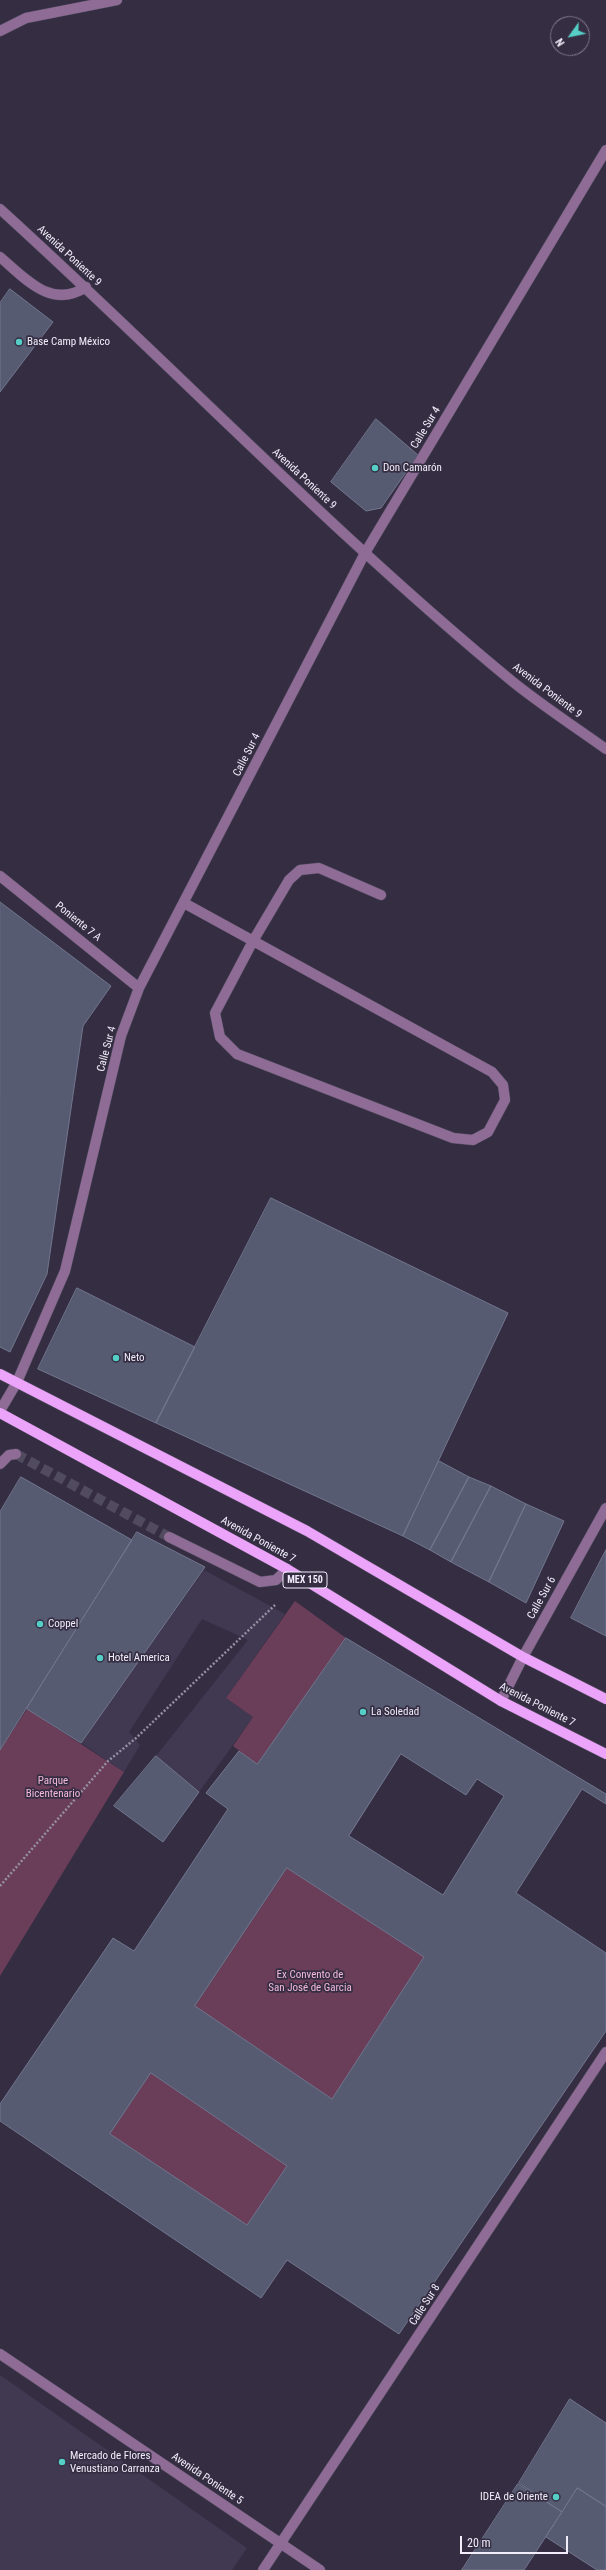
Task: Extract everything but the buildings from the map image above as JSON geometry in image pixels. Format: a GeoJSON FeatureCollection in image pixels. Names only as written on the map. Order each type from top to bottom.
{"type":"FeatureCollection","features":[{"type":"Feature","properties":{"kind":"main road"},"geometry":{"type":"LineString","coordinates":[[0,1374],[307,1531],[523,1657],[606,1699]]}},
{"type":"Feature","properties":{"kind":"main road","name":"Avenida Poniente 7"},"geometry":{"type":"LineString","coordinates":[[0,1412],[287,1569],[501,1701],[606,1754]]}},
{"type":"Feature","properties":{"kind":"street"},"geometry":{"type":"LineString","coordinates":[[0,31],[26,18],[117,0]]}},
{"type":"Feature","properties":{"kind":"street","name":"Calle Sur 4"},"geometry":{"type":"LineString","coordinates":[[0,1412],[17,1382],[65,1271],[122,1036],[139,988],[365,553],[606,150]]}},
{"type":"Feature","properties":{"kind":"street","name":"Avenida Poniente 9"},"geometry":{"type":"LineString","coordinates":[[0,209],[86,287],[365,553],[514,683],[606,749]]}},
{"type":"Feature","properties":{"kind":"street"},"geometry":{"type":"LineString","coordinates":[[0,256],[40,291],[59,295],[78,292],[86,287]]}},
{"type":"Feature","properties":{"kind":"street"},"geometry":{"type":"LineString","coordinates":[[184,903],[252,941],[492,1072],[503,1085],[505,1100],[488,1132],[473,1140],[453,1138],[238,1054],[220,1037],[215,1013],[252,941],[289,880],[300,870],[320,868],[381,896]]}},
{"type":"Feature","properties":{"kind":"street","name":"Poniente 7 A"},"geometry":{"type":"LineString","coordinates":[[0,876],[139,988]]}},
{"type":"Feature","properties":{"kind":"street"},"geometry":{"type":"LineString","coordinates":[[0,1464],[8,1455],[16,1454]]}},
{"type":"Feature","properties":{"kind":"street","name":"Calle Sur 6"},"geometry":{"type":"LineString","coordinates":[[501,1701],[523,1657],[606,1508]]}},
{"type":"Feature","properties":{"kind":"street"},"geometry":{"type":"LineString","coordinates":[[169,1537],[260,1582],[276,1580],[287,1569]]}},
{"type":"Feature","properties":{"kind":"street","name":"Calle Sur 8"},"geometry":{"type":"LineString","coordinates":[[263,2570],[282,2544],[606,2052]]}},
{"type":"Feature","properties":{"kind":"street","name":"Avenida Poniente 5"},"geometry":{"type":"LineString","coordinates":[[0,2354],[320,2570]]}},
{"type":"Feature","properties":{"kind":"path"},"geometry":{"type":"LineString","coordinates":[[0,1886],[108,1761],[135,1739],[273,1607]]}},
{"type":"Feature","properties":{"kind":"shaded area"},"geometry":{"type":"Polygon","coordinates":[[[204,1570],[285,1614],[226,1698],[253,1717],[199,1792],[156,1756],[248,1640],[202,1619],[129,1732],[140,1745],[124,1772],[81,1743],[204,1570]]]}},
{"type":"Feature","properties":{"kind":"shaded area","name":"Mercado de Flores Venustiano Carranza"},"geometry":{"type":"Polygon","coordinates":[[[0,2375],[247,2548],[232,2570],[0,2570],[0,2375]]]}},
{"type":"Feature","properties":{"kind":"green space"},"geometry":{"type":"Polygon","coordinates":[[[295,1601],[346,1638],[257,1764],[233,1746],[253,1717],[226,1698],[295,1601]]]}},
{"type":"Feature","properties":{"kind":"green space","name":"Parque Bicentenario"},"geometry":{"type":"Polygon","coordinates":[[[27,1709],[124,1772],[0,1976],[0,1750],[27,1709]]]}},
{"type":"Feature","properties":{"kind":"green space","name":"Ex Convento de San José de Garcia"},"geometry":{"type":"Polygon","coordinates":[[[287,1868],[424,1957],[332,2099],[195,2006],[287,1868]]]}},
{"type":"Feature","properties":{"kind":"green space"},"geometry":{"type":"Polygon","coordinates":[[[151,2073],[287,2166],[247,2225],[110,2134],[151,2073]]]}},
{"type":"Feature","properties":{"kind":"tunnel"},"geometry":{"type":"LineString","coordinates":[[16,1454],[169,1537]]}},
{"type":"Feature","properties":{"kind":"place","name":"Base Camp México"},"geometry":{"type":"Point","coordinates":[19,342]}},
{"type":"Feature","properties":{"kind":"place","name":"Don Camarón"},"geometry":{"type":"Point","coordinates":[375,468]}},
{"type":"Feature","properties":{"kind":"place","name":"Neto"},"geometry":{"type":"Point","coordinates":[116,1358]}},
{"type":"Feature","properties":{"kind":"place","name":"Coppel"},"geometry":{"type":"Point","coordinates":[40,1624]}},
{"type":"Feature","properties":{"kind":"place","name":"Hotel America"},"geometry":{"type":"Point","coordinates":[100,1658]}},
{"type":"Feature","properties":{"kind":"place","name":"La Soledad"},"geometry":{"type":"Point","coordinates":[363,1712]}},
{"type":"Feature","properties":{"kind":"place","name":"Mercado de Flores Venustiano Carranza"},"geometry":{"type":"Point","coordinates":[62,2462]}},
{"type":"Feature","properties":{"kind":"place","name":"IDEA de Oriente"},"geometry":{"type":"Point","coordinates":[556,2497]}}]}
